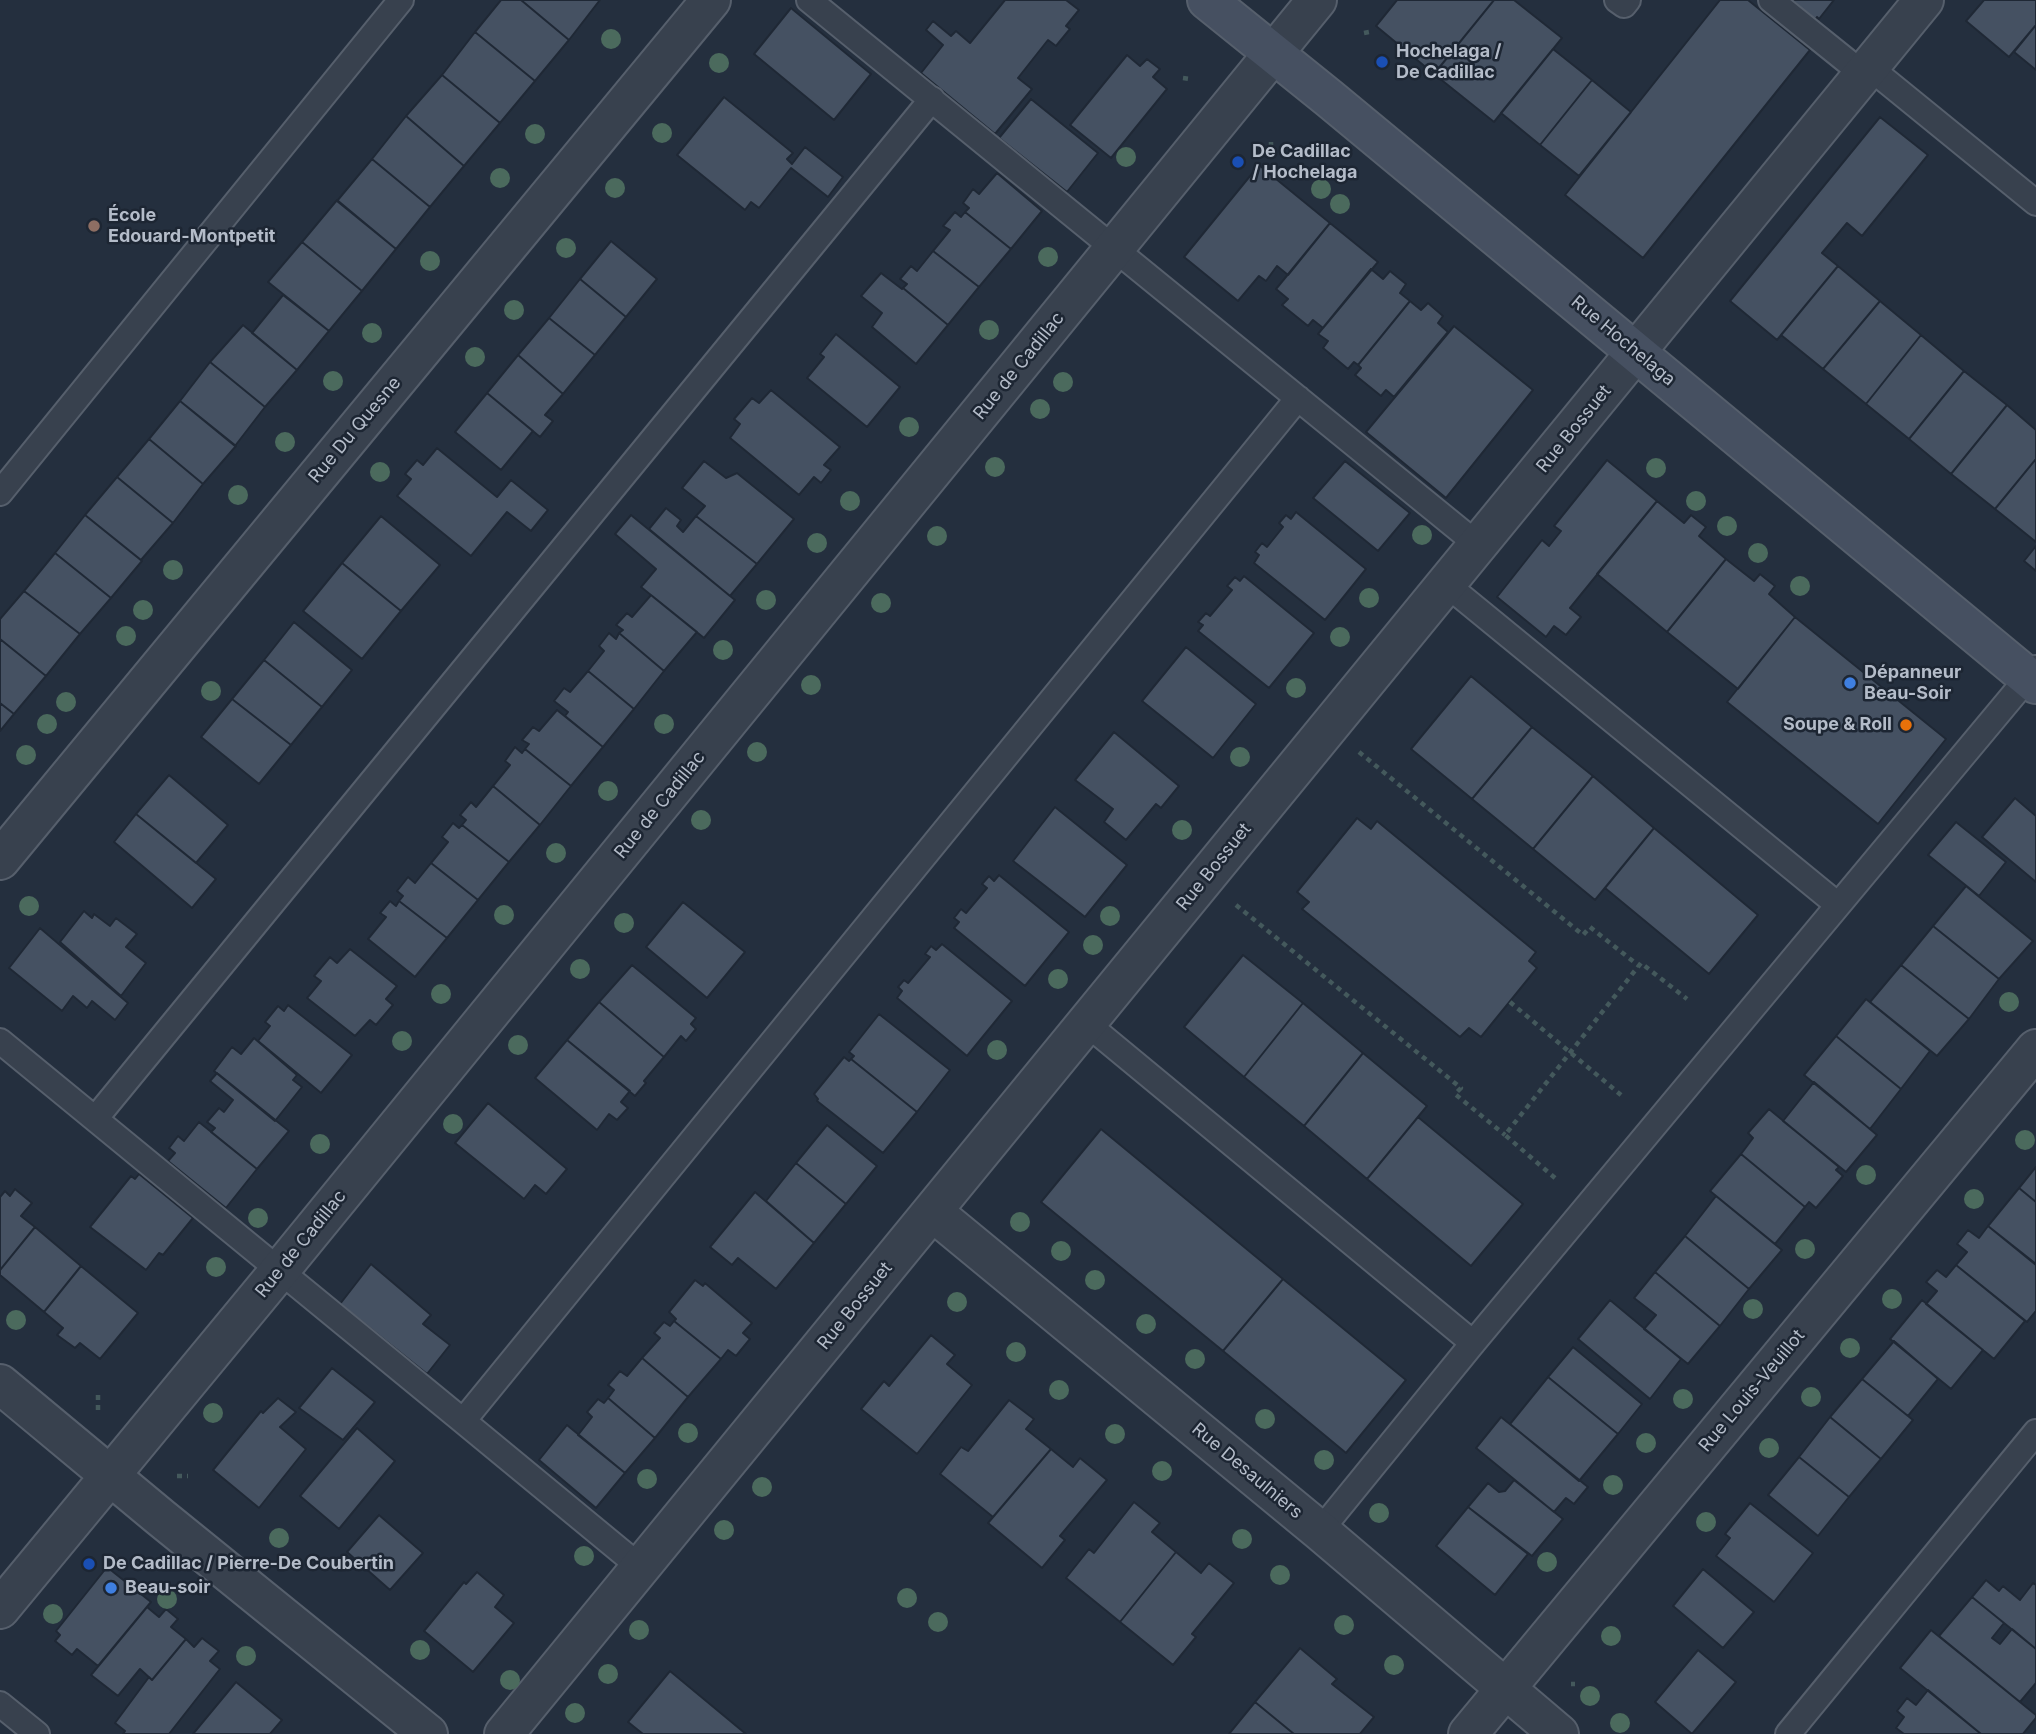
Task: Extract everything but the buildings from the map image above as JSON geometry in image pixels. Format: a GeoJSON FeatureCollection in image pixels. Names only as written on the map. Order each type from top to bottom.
{"type":"FeatureCollection","features":[{"type":"Feature","properties":{"kind":"main road","name":"Rue Hochelaga"},"geometry":{"type":"LineString","coordinates":[[1207,0],[2033,676]]}},
{"type":"Feature","properties":{"kind":"street","name":"Rue Du Quesne"},"geometry":{"type":"LineString","coordinates":[[0,860],[711,0]]}},
{"type":"Feature","properties":{"kind":"street","name":"Rue de Cadillac"},"geometry":{"type":"LineString","coordinates":[[0,1609],[1317,0]]}},
{"type":"Feature","properties":{"kind":"street","name":"Rue Bossuet"},"geometry":{"type":"LineString","coordinates":[[504,1734],[1924,0]]}},
{"type":"Feature","properties":{"kind":"street","name":"Rue Louis-Veuillot"},"geometry":{"type":"LineString","coordinates":[[1468,1734],[2036,1049]]}},
{"type":"Feature","properties":{"kind":"street","name":"Rue Desaulniers"},"geometry":{"type":"LineString","coordinates":[[933,1212],[1320,1531],[1559,1734]]}},
{"type":"Feature","properties":{"kind":"street"},"geometry":{"type":"LineString","coordinates":[[0,1384],[428,1734]]}},
{"type":"Feature","properties":{"kind":"lane"},"geometry":{"type":"LineString","coordinates":[[0,493],[401,0]]}},
{"type":"Feature","properties":{"kind":"lane"},"geometry":{"type":"LineString","coordinates":[[809,0],[1478,545]]}},
{"type":"Feature","properties":{"kind":"lane"},"geometry":{"type":"LineString","coordinates":[[1617,0],[1624,5],[1628,0]]}},
{"type":"Feature","properties":{"kind":"lane"},"geometry":{"type":"LineString","coordinates":[[1771,0],[1866,70],[2036,203]]}},
{"type":"Feature","properties":{"kind":"lane"},"geometry":{"type":"LineString","coordinates":[[95,1119],[932,99]]}},
{"type":"Feature","properties":{"kind":"lane"},"geometry":{"type":"LineString","coordinates":[[463,1421],[1298,398]]}},
{"type":"Feature","properties":{"kind":"lane"},"geometry":{"type":"LineString","coordinates":[[1447,584],[1838,905]]}},
{"type":"Feature","properties":{"kind":"lane"},"geometry":{"type":"LineString","coordinates":[[1320,1531],[1838,905],[2033,676]]}},
{"type":"Feature","properties":{"kind":"lane"},"geometry":{"type":"LineString","coordinates":[[1086,1023],[1473,1343]]}},
{"type":"Feature","properties":{"kind":"lane"},"geometry":{"type":"LineString","coordinates":[[0,1041],[640,1567]]}},
{"type":"Feature","properties":{"kind":"lane"},"geometry":{"type":"LineString","coordinates":[[1788,1734],[2036,1432]]}},
{"type":"Feature","properties":{"kind":"lane"},"geometry":{"type":"LineString","coordinates":[[0,1704],[37,1734]]}},
{"type":"Feature","properties":{"kind":"path"},"geometry":{"type":"LineString","coordinates":[[1357,751],[1583,935],[1590,927],[1639,966]]}},
{"type":"Feature","properties":{"kind":"path"},"geometry":{"type":"LineString","coordinates":[[1234,902],[1461,1088],[1455,1094],[1555,1178]]}},
{"type":"Feature","properties":{"kind":"path"},"geometry":{"type":"LineString","coordinates":[[1505,1135],[1641,963],[1687,999]]}},
{"type":"Feature","properties":{"kind":"path"},"geometry":{"type":"LineString","coordinates":[[1510,1002],[1621,1095]]}},
{"type":"Feature","properties":{"kind":"path"},"geometry":{"type":"LineString","coordinates":[[98,1395],[98,1415]]}},
{"type":"Feature","properties":{"kind":"place","name":"Hochelaga / De Cadillac"},"geometry":{"type":"Point","coordinates":[1382,62]}},
{"type":"Feature","properties":{"kind":"place","name":"De Cadillac / Hochelaga"},"geometry":{"type":"Point","coordinates":[1238,162]}},
{"type":"Feature","properties":{"kind":"place","name":"École Edouard-Montpetit"},"geometry":{"type":"Point","coordinates":[94,226]}},
{"type":"Feature","properties":{"kind":"place","name":"Dépanneur Beau-Soir"},"geometry":{"type":"Point","coordinates":[1850,683]}},
{"type":"Feature","properties":{"kind":"place","name":"Soupe & Roll"},"geometry":{"type":"Point","coordinates":[1906,725]}},
{"type":"Feature","properties":{"kind":"place","name":"De Cadillac / Pierre-De Coubertin"},"geometry":{"type":"Point","coordinates":[89,1564]}},
{"type":"Feature","properties":{"kind":"place","name":"Beau-soir"},"geometry":{"type":"Point","coordinates":[111,1588]}}]}
